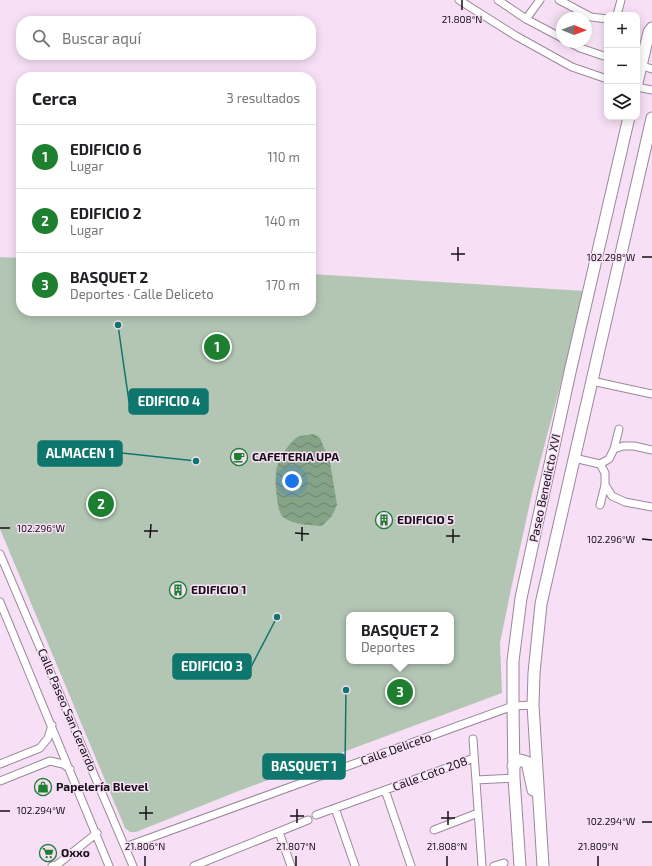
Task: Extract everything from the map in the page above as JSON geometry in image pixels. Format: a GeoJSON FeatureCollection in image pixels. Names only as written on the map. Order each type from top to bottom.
{"type":"FeatureCollection","features":[{"type":"Feature","properties":{"kind":"street"},"geometry":{"type":"LineString","coordinates":[[459,0],[516,36],[572,67],[604,78]]}},
{"type":"Feature","properties":{"kind":"street"},"geometry":{"type":"LineString","coordinates":[[498,0],[526,19],[556,35]]}},
{"type":"Feature","properties":{"kind":"street"},"geometry":{"type":"LineString","coordinates":[[526,19],[540,0]]}},
{"type":"Feature","properties":{"kind":"street"},"geometry":{"type":"LineString","coordinates":[[559,0],[591,17],[604,19]]}},
{"type":"Feature","properties":{"kind":"street"},"geometry":{"type":"LineString","coordinates":[[618,12],[621,0]]}},
{"type":"Feature","properties":{"kind":"street"},"geometry":{"type":"LineString","coordinates":[[640,62],[649,32],[652,28]]}},
{"type":"Feature","properties":{"kind":"street"},"geometry":{"type":"LineString","coordinates":[[580,48],[604,56]]}},
{"type":"Feature","properties":{"kind":"street"},"geometry":{"type":"LineString","coordinates":[[640,65],[652,69]]}},
{"type":"Feature","properties":{"kind":"street"},"geometry":{"type":"LineString","coordinates":[[640,88],[652,90]]}},
{"type":"Feature","properties":{"kind":"street","name":"Paseo Benedicto XVI"},"geometry":{"type":"LineString","coordinates":[[543,866],[533,705],[534,673],[541,604],[652,118]]}},
{"type":"Feature","properties":{"kind":"street","name":"Paseo Benedicto XVI"},"geometry":{"type":"LineString","coordinates":[[520,866],[513,766],[513,661],[521,598],[570,372],[628,120]]}},
{"type":"Feature","properties":{"kind":"street"},"geometry":{"type":"LineString","coordinates":[[592,381],[652,394]]}},
{"type":"Feature","properties":{"kind":"street"},"geometry":{"type":"LineString","coordinates":[[574,458],[600,464],[608,459],[614,449],[619,429]]}},
{"type":"Feature","properties":{"kind":"street"},"geometry":{"type":"LineString","coordinates":[[614,449],[628,446],[652,450]]}},
{"type":"Feature","properties":{"kind":"street"},"geometry":{"type":"LineString","coordinates":[[600,464],[605,473],[605,485],[600,505]]}},
{"type":"Feature","properties":{"kind":"street"},"geometry":{"type":"LineString","coordinates":[[605,485],[612,496],[618,499],[652,507]]}},
{"type":"Feature","properties":{"kind":"street","name":"Calle Paseo San Gerardo"},"geometry":{"type":"LineString","coordinates":[[0,554],[133,866]]}},
{"type":"Feature","properties":{"kind":"street","name":"Calle Paseo San Gerardo"},"geometry":{"type":"LineString","coordinates":[[0,602],[2,610],[97,833],[109,866]]}},
{"type":"Feature","properties":{"kind":"street","name":"Calle Deliceto"},"geometry":{"type":"LineString","coordinates":[[125,848],[513,706],[533,705]]}},
{"type":"Feature","properties":{"kind":"street"},"geometry":{"type":"LineString","coordinates":[[0,764],[40,748],[48,738],[52,725]]}},
{"type":"Feature","properties":{"kind":"street","name":"Calle Coto 208"},"geometry":{"type":"LineString","coordinates":[[473,739],[482,866]]}},
{"type":"Feature","properties":{"kind":"street","name":"Calle Coto 208"},"geometry":{"type":"LineString","coordinates":[[316,815],[474,758]]}},
{"type":"Feature","properties":{"kind":"street"},"geometry":{"type":"LineString","coordinates":[[513,766],[520,760],[527,762],[542,840]]}},
{"type":"Feature","properties":{"kind":"street"},"geometry":{"type":"LineString","coordinates":[[0,781],[50,761],[63,764],[70,769]]}},
{"type":"Feature","properties":{"kind":"street","name":"Calle Coto 208"},"geometry":{"type":"LineString","coordinates":[[476,780],[514,778]]}},
{"type":"Feature","properties":{"kind":"street","name":"Calle Coto 208"},"geometry":{"type":"LineString","coordinates":[[385,790],[411,866]]}},
{"type":"Feature","properties":{"kind":"street"},"geometry":{"type":"LineString","coordinates":[[335,808],[355,866]]}},
{"type":"Feature","properties":{"kind":"street"},"geometry":{"type":"LineString","coordinates":[[434,830],[478,813]]}},
{"type":"Feature","properties":{"kind":"street"},"geometry":{"type":"LineString","coordinates":[[194,866],[308,820]]}},
{"type":"Feature","properties":{"kind":"street"},"geometry":{"type":"LineString","coordinates":[[279,832],[291,866]]}},
{"type":"Feature","properties":{"kind":"street"},"geometry":{"type":"LineString","coordinates":[[52,866],[58,864],[97,833]]}},
{"type":"Feature","properties":{"kind":"street"},"geometry":{"type":"LineString","coordinates":[[494,866],[504,862]]}},
{"type":"Feature","properties":{"kind":"shaded area"},"geometry":{"type":"Polygon","coordinates":[[[0,257],[16,258],[16,316],[316,316],[316,274],[585,291],[533,489],[511,589],[500,643],[502,693],[241,790],[136,832],[130,832],[125,828],[0,529],[0,257]]]}},
{"type":"Feature","properties":{"kind":"water"},"geometry":{"type":"Polygon","coordinates":[[[314,434],[320,438],[330,462],[337,505],[332,516],[322,526],[292,522],[283,517],[279,509],[276,489],[277,467],[280,458],[286,449],[296,438],[314,434]]]}},
{"type":"Feature","properties":{"kind":"place","name":"EDIFICIO 4"},"geometry":{"type":"Point","coordinates":[118,325]}},
{"type":"Feature","properties":{"kind":"place","name":"EDIFICIO 6"},"geometry":{"type":"Point","coordinates":[217,347]}},
{"type":"Feature","properties":{"kind":"place","name":"CAFETERIA UPA"},"geometry":{"type":"Point","coordinates":[239,457]}},
{"type":"Feature","properties":{"kind":"place","name":"ALMACEN 1"},"geometry":{"type":"Point","coordinates":[196,461]}},
{"type":"Feature","properties":{"kind":"place","name":"EDIFICIO 2"},"geometry":{"type":"Point","coordinates":[101,504]}},
{"type":"Feature","properties":{"kind":"place","name":"EDIFICIO 5"},"geometry":{"type":"Point","coordinates":[384,520]}},
{"type":"Feature","properties":{"kind":"place","name":"EDIFICIO 1"},"geometry":{"type":"Point","coordinates":[178,590]}},
{"type":"Feature","properties":{"kind":"place","name":"EDIFICIO 3"},"geometry":{"type":"Point","coordinates":[277,617]}},
{"type":"Feature","properties":{"kind":"place","name":"BASQUET 1"},"geometry":{"type":"Point","coordinates":[346,690]}},
{"type":"Feature","properties":{"kind":"place","name":"BASQUET 2"},"geometry":{"type":"Point","coordinates":[400,692]}},
{"type":"Feature","properties":{"kind":"place","name":"Papelería Blevel"},"geometry":{"type":"Point","coordinates":[43,787]}},
{"type":"Feature","properties":{"kind":"place","name":"Oxxo"},"geometry":{"type":"Point","coordinates":[48,853]}}]}
